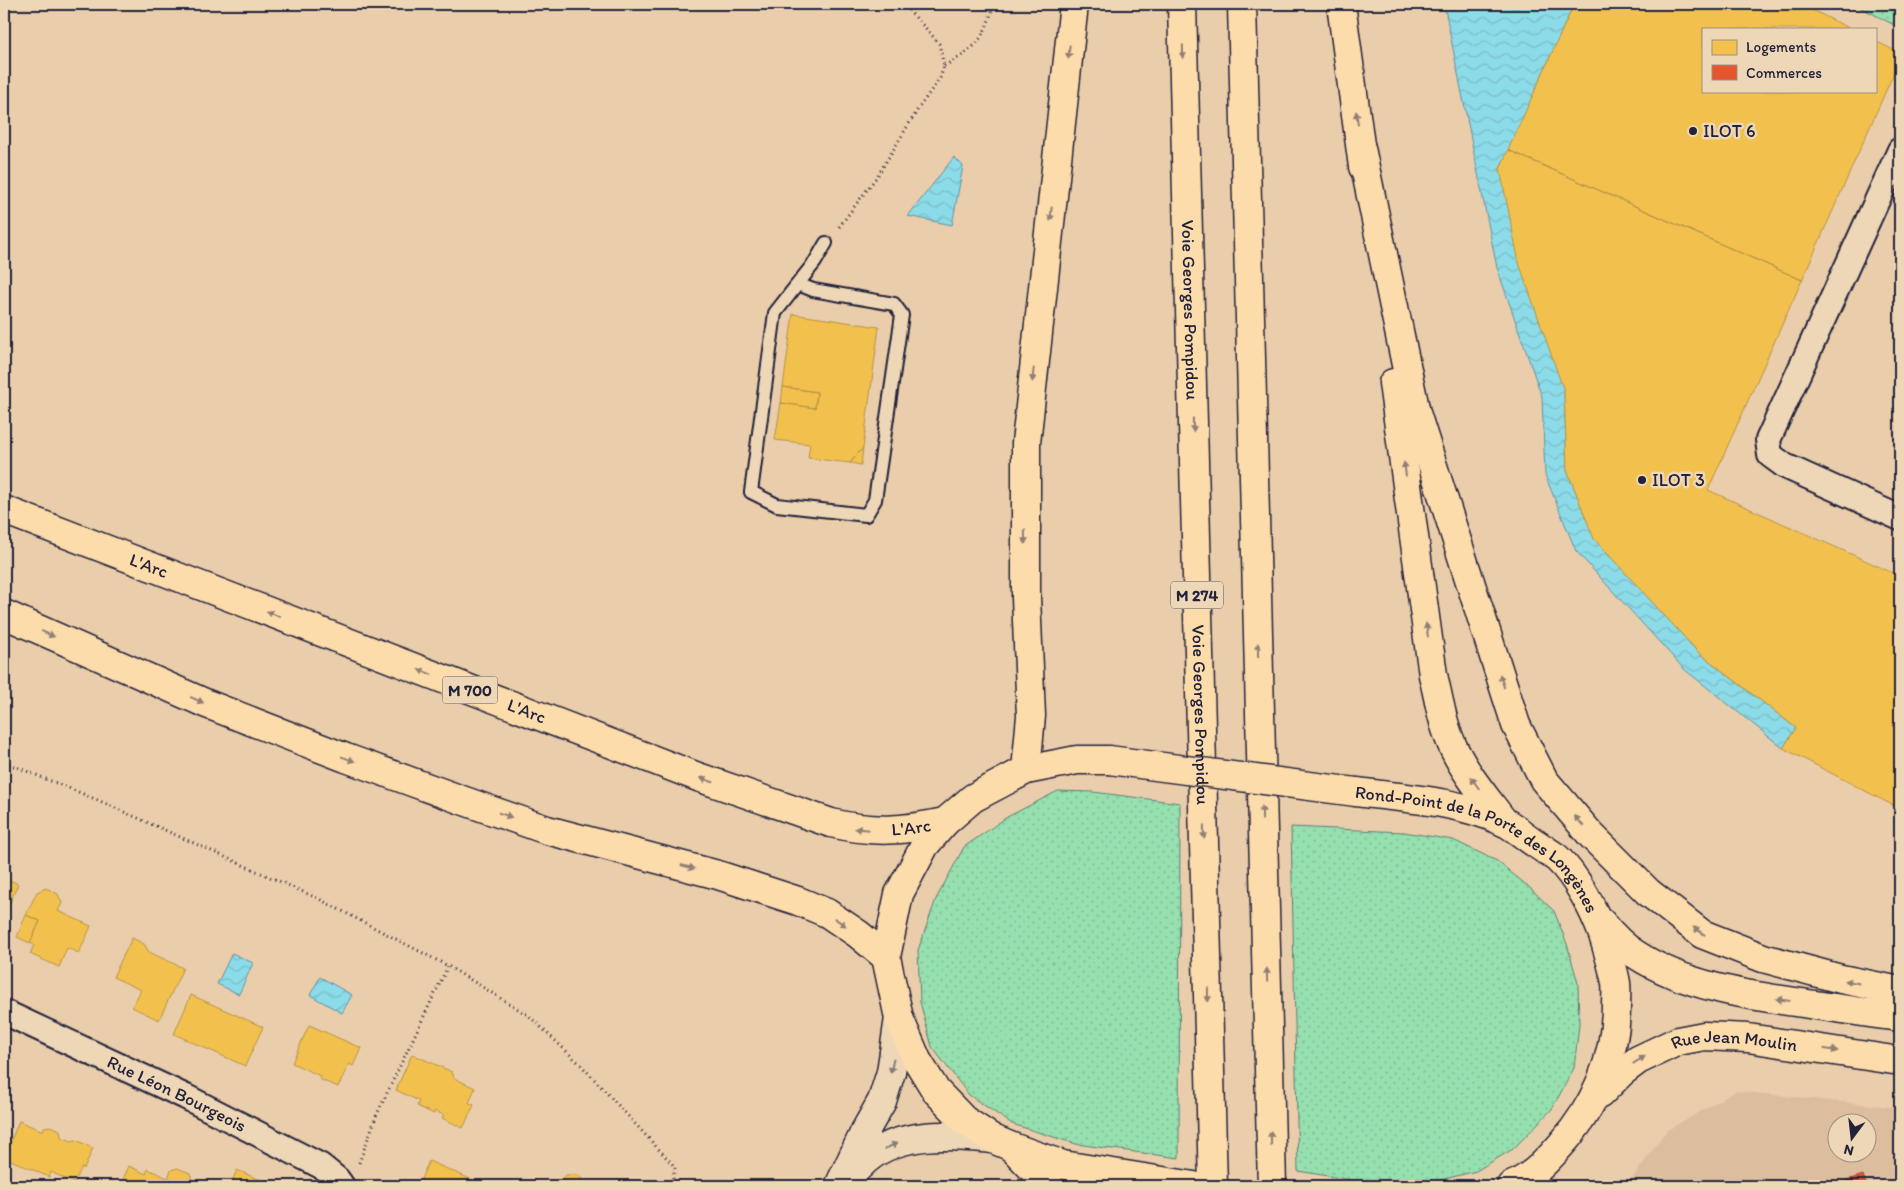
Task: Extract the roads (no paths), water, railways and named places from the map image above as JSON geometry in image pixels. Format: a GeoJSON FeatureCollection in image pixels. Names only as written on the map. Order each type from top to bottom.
{"type":"FeatureCollection","features":[{"type":"Feature","properties":{"kind":"main road"},"geometry":{"type":"LineString","coordinates":[[1026,770],[1031,716],[1026,596],[1026,443],[1074,4]]}},
{"type":"Feature","properties":{"kind":"main road","name":"Voie Georges Pompidou"},"geometry":{"type":"LineString","coordinates":[[1182,4],[1213,1186]]}},
{"type":"Feature","properties":{"kind":"main road"},"geometry":{"type":"LineString","coordinates":[[1242,4],[1272,1186]]}},
{"type":"Feature","properties":{"kind":"main road"},"geometry":{"type":"LineString","coordinates":[[1342,4],[1433,675],[1454,749],[1477,787],[1504,822]]}},
{"type":"Feature","properties":{"kind":"main road"},"geometry":{"type":"LineString","coordinates":[[1361,148],[1416,413],[1516,725],[1544,780],[1591,835],[1648,892],[1702,934],[1763,958],[1841,980],[1900,991]]}},
{"type":"Feature","properties":{"kind":"main road","name":"L'Arc"},"geometry":{"type":"LineString","coordinates":[[4,510],[698,777],[831,823],[851,828],[877,830],[910,829],[945,822]]}},
{"type":"Feature","properties":{"kind":"main road"},"geometry":{"type":"LineString","coordinates":[[4,614],[207,704],[431,789],[547,830],[718,875],[798,901],[828,913],[886,957]]}},
{"type":"Feature","properties":{"kind":"main road","name":"Rond-Point de la Porte des Longènes"},"geometry":{"type":"LineString","coordinates":[[1194,1186],[1062,1166],[1002,1143],[964,1120],[936,1091],[917,1060],[899,1018],[886,957],[899,894],[925,846],[945,822],[973,798],[1026,770],[1077,760],[1109,760],[1435,802],[1476,812],[1504,822],[1557,859],[1581,889],[1597,917],[1610,957],[1616,985],[1616,1017],[1612,1049],[1605,1072],[1591,1104],[1571,1134],[1555,1152],[1515,1185]]}},
{"type":"Feature","properties":{"kind":"main road"},"geometry":{"type":"LineString","coordinates":[[1597,917],[1634,954],[1670,972],[1698,982],[1723,990],[1900,1018]]}},
{"type":"Feature","properties":{"kind":"main road"},"geometry":{"type":"LineString","coordinates":[[839,1186],[865,1131],[882,1101],[892,1072],[899,1018]]}},
{"type":"Feature","properties":{"kind":"main road","name":"Rue Jean Moulin"},"geometry":{"type":"LineString","coordinates":[[1591,1104],[1622,1072],[1638,1060],[1678,1041],[1704,1036],[1748,1038],[1900,1061]]}},
{"type":"Feature","properties":{"kind":"main road"},"geometry":{"type":"LineString","coordinates":[[839,1186],[868,1158],[893,1144],[918,1138],[949,1135],[1002,1143],[1049,1186]]}},
{"type":"Feature","properties":{"kind":"street"},"geometry":{"type":"LineString","coordinates":[[1900,150],[1768,440],[1770,455],[1785,466],[1900,518]]}},
{"type":"Feature","properties":{"kind":"street","name":"Rue Léon Bourgeois"},"geometry":{"type":"LineString","coordinates":[[4,1012],[186,1097],[304,1157],[321,1166],[337,1179],[342,1186]]}},
{"type":"Feature","properties":{"kind":"lane"},"geometry":{"type":"LineString","coordinates":[[798,284],[813,290],[894,304],[902,315],[876,500],[866,515],[777,505],[751,492],[774,313],[815,262],[826,244]]}},
{"type":"Feature","properties":{"kind":"water"},"geometry":{"type":"Polygon","coordinates":[[[1444,4],[1574,4],[1500,169],[1564,391],[1567,470],[1595,539],[1698,652],[1796,728],[1783,748],[1684,669],[1576,551],[1545,475],[1542,397],[1497,268],[1444,4]]]}},
{"type":"Feature","properties":{"kind":"water"},"geometry":{"type":"Polygon","coordinates":[[[954,157],[963,166],[952,225],[908,216],[954,157]]]}},
{"type":"Feature","properties":{"kind":"water"},"geometry":{"type":"Polygon","coordinates":[[[232,953],[253,963],[239,994],[217,984],[232,953]]]}},
{"type":"Feature","properties":{"kind":"water"},"geometry":{"type":"Polygon","coordinates":[[[320,977],[352,995],[342,1013],[310,995],[320,977]]]}},
{"type":"Feature","properties":{"kind":"place","name":"ILOT 6"},"geometry":{"type":"Point","coordinates":[1693,131]}},
{"type":"Feature","properties":{"kind":"place","name":"ILOT 3"},"geometry":{"type":"Point","coordinates":[1642,480]}}]}
